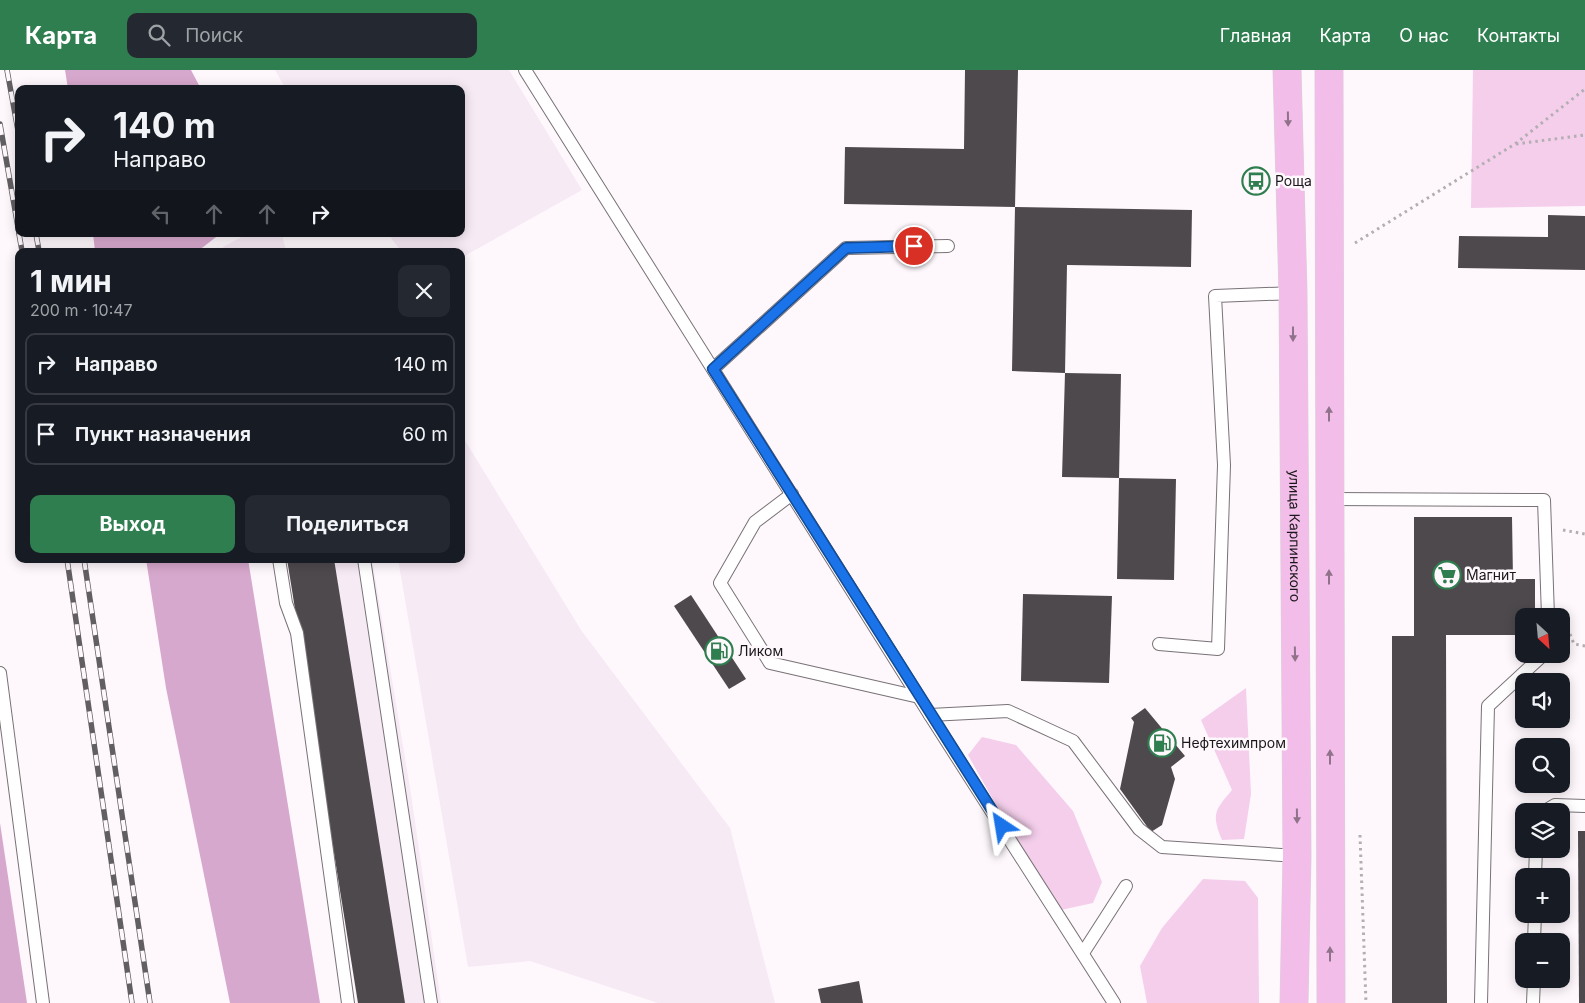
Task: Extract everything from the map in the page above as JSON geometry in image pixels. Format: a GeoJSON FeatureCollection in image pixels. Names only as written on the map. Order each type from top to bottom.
{"type":"FeatureCollection","features":[{"type":"Feature","properties":{"kind":"main road","name":"улица Карпинского"},"geometry":{"type":"LineString","coordinates":[[1287,70],[1293,293],[1297,856],[1294,1003]]}},
{"type":"Feature","properties":{"kind":"main road"},"geometry":{"type":"LineString","coordinates":[[1329,70],[1330,1003]]}},
{"type":"Feature","properties":{"kind":"main road"},"geometry":{"type":"LineString","coordinates":[[1294,522],[1304,533],[1316,534],[1329,512]]}},
{"type":"Feature","properties":{"kind":"main road"},"geometry":{"type":"LineString","coordinates":[[1294,626],[1305,613],[1312,610],[1318,611],[1329,627]]}},
{"type":"Feature","properties":{"kind":"lane"},"geometry":{"type":"LineString","coordinates":[[525,70],[930,715],[1114,1003]]}},
{"type":"Feature","properties":{"kind":"lane"},"geometry":{"type":"LineString","coordinates":[[713,369],[846,248],[948,246]]}},
{"type":"Feature","properties":{"kind":"lane"},"geometry":{"type":"LineString","coordinates":[[1160,644],[1218,649],[1224,465],[1215,296],[1293,293]]}},
{"type":"Feature","properties":{"kind":"lane"},"geometry":{"type":"LineString","coordinates":[[792,494],[754,522],[720,583],[770,663],[919,697]]}},
{"type":"Feature","properties":{"kind":"lane"},"geometry":{"type":"LineString","coordinates":[[1329,512],[1544,500],[1548,608]]}},
{"type":"Feature","properties":{"kind":"lane"},"geometry":{"type":"LineString","coordinates":[[280,563],[286,603],[297,633],[348,1003]]}},
{"type":"Feature","properties":{"kind":"lane"},"geometry":{"type":"LineString","coordinates":[[365,563],[432,1003]]}},
{"type":"Feature","properties":{"kind":"lane"},"geometry":{"type":"LineString","coordinates":[[1481,1003],[1488,706],[1534,663]]}},
{"type":"Feature","properties":{"kind":"lane"},"geometry":{"type":"LineString","coordinates":[[0,673],[43,1003]]}},
{"type":"Feature","properties":{"kind":"lane"},"geometry":{"type":"LineString","coordinates":[[930,715],[1008,711],[1073,741],[1140,829],[1162,847],[1297,856]]}},
{"type":"Feature","properties":{"kind":"lane"},"geometry":{"type":"LineString","coordinates":[[1570,806],[1585,806]]}},
{"type":"Feature","properties":{"kind":"lane"},"geometry":{"type":"LineString","coordinates":[[1083,953],[1126,886]]}},
{"type":"Feature","properties":{"kind":"lane"},"geometry":{"type":"LineString","coordinates":[[1533,1003],[1534,988]]}},
{"type":"Feature","properties":{"kind":"path"},"geometry":{"type":"LineString","coordinates":[[1351,246],[1515,144],[1585,89]]}},
{"type":"Feature","properties":{"kind":"path"},"geometry":{"type":"LineString","coordinates":[[1515,144],[1585,136]]}},
{"type":"Feature","properties":{"kind":"shaded area"},"geometry":{"type":"Polygon","coordinates":[[[65,70],[191,70],[199,85],[67,85],[65,70]]]}},
{"type":"Feature","properties":{"kind":"shaded area"},"geometry":{"type":"Polygon","coordinates":[[[275,70],[509,70],[582,190],[465,256],[465,248],[399,248],[390,237],[465,237],[465,85],[284,85],[275,70]]]}},
{"type":"Feature","properties":{"kind":"shaded area"},"geometry":{"type":"Polygon","coordinates":[[[1473,70],[1585,70],[1585,206],[1471,208],[1473,70]]]}},
{"type":"Feature","properties":{"kind":"shaded area"},"geometry":{"type":"Polygon","coordinates":[[[93,237],[216,237],[202,248],[95,248],[93,237]]]}},
{"type":"Feature","properties":{"kind":"shaded area"},"geometry":{"type":"Polygon","coordinates":[[[241,237],[283,237],[285,248],[223,248],[241,237]]]}},
{"type":"Feature","properties":{"kind":"shaded area"},"geometry":{"type":"Polygon","coordinates":[[[465,441],[581,630],[730,828],[775,1003],[658,1003],[530,961],[468,967],[399,563],[465,563],[465,441]]]}},
{"type":"Feature","properties":{"kind":"shaded area"},"geometry":{"type":"Polygon","coordinates":[[[147,563],[249,563],[320,1003],[230,1003],[166,688],[147,563]]]}},
{"type":"Feature","properties":{"kind":"shaded area"},"geometry":{"type":"Polygon","coordinates":[[[289,563],[373,563],[411,794],[441,1003],[357,1003],[308,647],[289,563]]]}},
{"type":"Feature","properties":{"kind":"shaded area"},"geometry":{"type":"Polygon","coordinates":[[[1246,688],[1251,794],[1244,839],[1222,840],[1216,813],[1232,790],[1201,720],[1246,688]]]}},
{"type":"Feature","properties":{"kind":"shaded area"},"geometry":{"type":"Polygon","coordinates":[[[982,737],[1016,745],[1073,811],[1102,882],[1093,903],[1061,910],[1015,839],[968,755],[982,737]]]}},
{"type":"Feature","properties":{"kind":"shaded area"},"geometry":{"type":"Polygon","coordinates":[[[0,823],[27,1003],[0,1003],[0,823]]]}},
{"type":"Feature","properties":{"kind":"shaded area"},"geometry":{"type":"Polygon","coordinates":[[[1203,879],[1245,881],[1258,898],[1259,1003],[1147,1003],[1140,966],[1162,928],[1203,879]]]}},
{"type":"Feature","properties":{"kind":"building"},"geometry":{"type":"Polygon","coordinates":[[[965,70],[1018,70],[1015,207],[844,204],[845,147],[964,149],[965,70]]]}},
{"type":"Feature","properties":{"kind":"building"},"geometry":{"type":"Polygon","coordinates":[[[1015,207],[1192,210],[1191,267],[1067,265],[1065,373],[1012,371],[1015,207]]]}},
{"type":"Feature","properties":{"kind":"building"},"geometry":{"type":"Polygon","coordinates":[[[1548,215],[1585,216],[1585,270],[1458,268],[1459,236],[1548,237],[1548,215]]]}},
{"type":"Feature","properties":{"kind":"building"},"geometry":{"type":"Polygon","coordinates":[[[1065,373],[1121,374],[1119,478],[1062,477],[1065,373]]]}},
{"type":"Feature","properties":{"kind":"building"},"geometry":{"type":"Polygon","coordinates":[[[1119,478],[1176,479],[1174,580],[1117,579],[1119,478]]]}},
{"type":"Feature","properties":{"kind":"building"},"geometry":{"type":"Polygon","coordinates":[[[1414,517],[1512,517],[1513,579],[1535,579],[1535,608],[1515,608],[1515,635],[1446,635],[1447,1003],[1392,1003],[1392,636],[1414,636],[1414,517]]]}},
{"type":"Feature","properties":{"kind":"building"},"geometry":{"type":"Polygon","coordinates":[[[288,563],[335,563],[405,1003],[358,1003],[288,563]]]}},
{"type":"Feature","properties":{"kind":"building"},"geometry":{"type":"Polygon","coordinates":[[[1023,594],[1112,596],[1109,683],[1021,681],[1023,594]]]}},
{"type":"Feature","properties":{"kind":"building"},"geometry":{"type":"Polygon","coordinates":[[[691,595],[746,679],[729,689],[674,606],[691,595]]]}},
{"type":"Feature","properties":{"kind":"building"},"geometry":{"type":"Polygon","coordinates":[[[1145,708],[1185,756],[1171,767],[1175,779],[1162,825],[1151,832],[1120,789],[1134,722],[1131,718],[1145,708]]]}},
{"type":"Feature","properties":{"kind":"building"},"geometry":{"type":"Polygon","coordinates":[[[1578,831],[1585,831],[1585,1003],[1579,1003],[1578,831]]]}},
{"type":"Feature","properties":{"kind":"building"},"geometry":{"type":"Polygon","coordinates":[[[859,981],[863,1003],[821,1003],[818,989],[859,981]]]}},
{"type":"Feature","properties":{"kind":"railway"},"geometry":{"type":"LineString","coordinates":[[7,70],[15,114]]}},
{"type":"Feature","properties":{"kind":"railway"},"geometry":{"type":"LineString","coordinates":[[0,124],[15,210]]}},
{"type":"Feature","properties":{"kind":"railway"},"geometry":{"type":"LineString","coordinates":[[20,237],[21,248]]}},
{"type":"Feature","properties":{"kind":"railway"},"geometry":{"type":"LineString","coordinates":[[37,237],[38,248]]}},
{"type":"Feature","properties":{"kind":"railway"},"geometry":{"type":"LineString","coordinates":[[68,563],[132,1003]]}},
{"type":"Feature","properties":{"kind":"railway"},"geometry":{"type":"LineString","coordinates":[[85,563],[150,1003]]}},
{"type":"Feature","properties":{"kind":"place","name":"Роща"},"geometry":{"type":"Point","coordinates":[1256,181]}},
{"type":"Feature","properties":{"kind":"place","name":"Магнит"},"geometry":{"type":"Point","coordinates":[1447,575]}},
{"type":"Feature","properties":{"kind":"place","name":"Ликом"},"geometry":{"type":"Point","coordinates":[719,651]}},
{"type":"Feature","properties":{"kind":"place","name":"Нефтехимпром"},"geometry":{"type":"Point","coordinates":[1162,743]}},
{"type":"Feature","properties":{"kind":"route"},"geometry":{"type":"LineString","coordinates":[[914,246],[846,248],[713,369],[930,715],[1002,826]]}}]}
